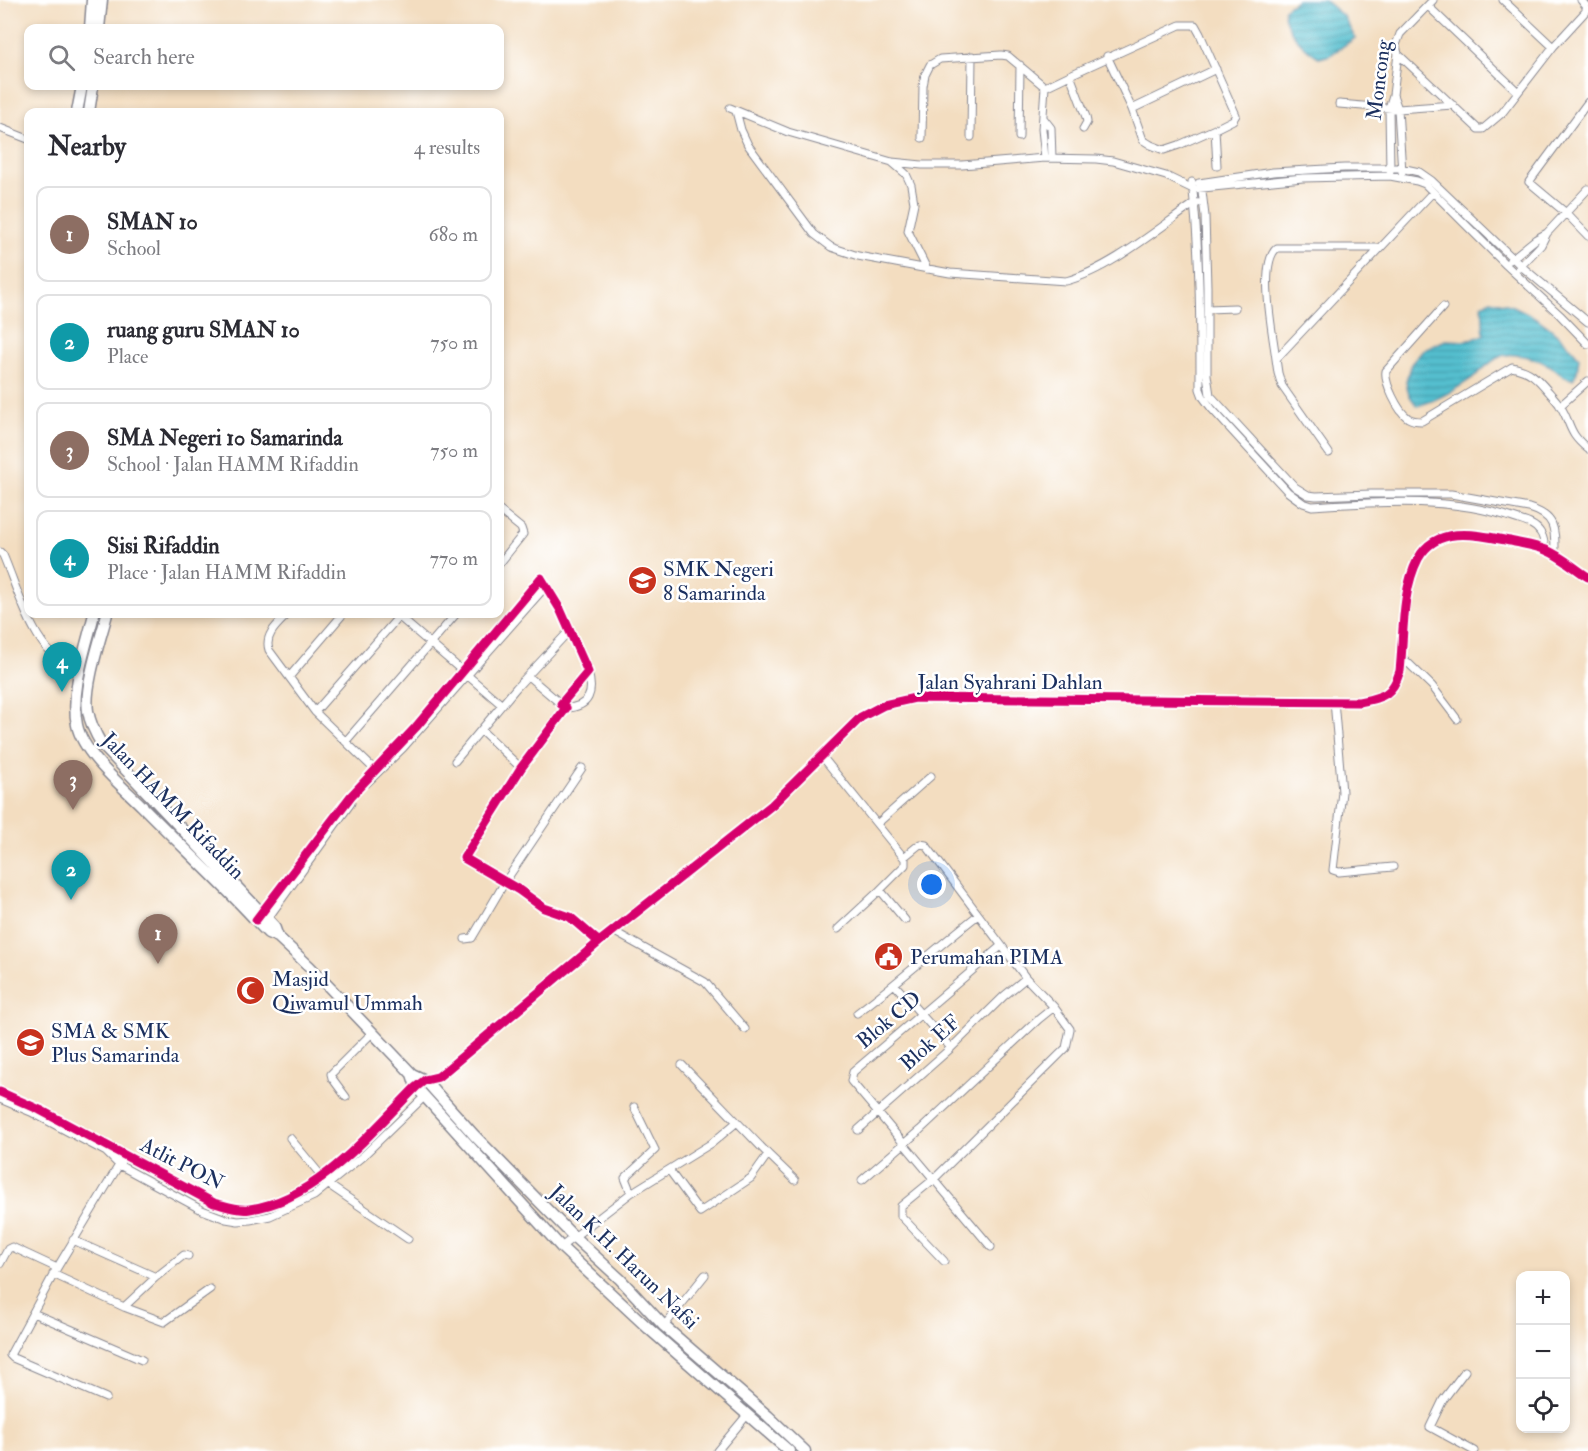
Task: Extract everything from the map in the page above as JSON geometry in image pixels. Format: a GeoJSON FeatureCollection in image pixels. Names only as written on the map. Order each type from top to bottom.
{"type":"FeatureCollection","features":[{"type":"Feature","properties":{"kind":"main road"},"geometry":{"type":"LineString","coordinates":[[90,24],[92,0]]}},
{"type":"Feature","properties":{"kind":"main road"},"geometry":{"type":"LineString","coordinates":[[99,24],[102,0]]}},
{"type":"Feature","properties":{"kind":"main road"},"geometry":{"type":"LineString","coordinates":[[78,108],[81,90]]}},
{"type":"Feature","properties":{"kind":"main road"},"geometry":{"type":"LineString","coordinates":[[90,108],[92,90]]}},
{"type":"Feature","properties":{"kind":"main road","name":"Jalan HAMM Rifaddin"},"geometry":{"type":"LineString","coordinates":[[93,618],[77,692],[76,722],[89,751],[117,781],[262,920]]}},
{"type":"Feature","properties":{"kind":"main road","name":"Jalan HAMM Rifaddin"},"geometry":{"type":"LineString","coordinates":[[106,618],[88,692],[88,710],[94,731],[102,746],[262,920],[268,933],[278,937],[310,967],[427,1089]]}},
{"type":"Feature","properties":{"kind":"main road","name":"Jalan HAMM Rifaddin"},"geometry":{"type":"LineString","coordinates":[[412,1074],[416,1088]]}},
{"type":"Feature","properties":{"kind":"main road","name":"Jalan K.H. Harun Nafsi"},"geometry":{"type":"LineString","coordinates":[[416,1088],[427,1089],[664,1326],[806,1451]]}},
{"type":"Feature","properties":{"kind":"main road","name":"Jalan K.H. Harun Nafsi"},"geometry":{"type":"LineString","coordinates":[[427,1089],[561,1247],[648,1328],[789,1451]]}},
{"type":"Feature","properties":{"kind":"main road"},"geometry":{"type":"LineString","coordinates":[[737,1404],[744,1395]]}},
{"type":"Feature","properties":{"kind":"street"},"geometry":{"type":"LineString","coordinates":[[1503,0],[1553,47]]}},
{"type":"Feature","properties":{"kind":"street"},"geometry":{"type":"LineString","coordinates":[[1398,54],[1481,130],[1493,123],[1553,47],[1586,11],[1586,6],[1581,0]]}},
{"type":"Feature","properties":{"kind":"street"},"geometry":{"type":"LineString","coordinates":[[1430,3],[1518,92]]}},
{"type":"Feature","properties":{"kind":"street","name":"Moncong"},"geometry":{"type":"LineString","coordinates":[[1390,172],[1389,108],[1393,95],[1398,54],[1396,45],[1400,34],[1430,3]]}},
{"type":"Feature","properties":{"kind":"street"},"geometry":{"type":"LineString","coordinates":[[1045,87],[1107,56],[1189,23],[1195,25],[1237,113],[1235,118],[1215,129],[1164,150],[1143,140],[1132,109],[1107,56]]}},
{"type":"Feature","properties":{"kind":"street"},"geometry":{"type":"LineString","coordinates":[[922,138],[923,86],[927,70],[940,58],[1008,56],[1045,87]]}},
{"type":"Feature","properties":{"kind":"street"},"geometry":{"type":"LineString","coordinates":[[971,137],[972,57]]}},
{"type":"Feature","properties":{"kind":"street"},"geometry":{"type":"LineString","coordinates":[[1019,137],[1020,65]]}},
{"type":"Feature","properties":{"kind":"street"},"geometry":{"type":"LineString","coordinates":[[1132,109],[1216,69]]}},
{"type":"Feature","properties":{"kind":"street"},"geometry":{"type":"LineString","coordinates":[[1070,75],[1086,117],[1087,122],[1083,129]]}},
{"type":"Feature","properties":{"kind":"street"},"geometry":{"type":"LineString","coordinates":[[1045,87],[1042,129],[1049,158]]}},
{"type":"Feature","properties":{"kind":"street"},"geometry":{"type":"LineString","coordinates":[[1393,95],[1398,109],[1402,178]]}},
{"type":"Feature","properties":{"kind":"street"},"geometry":{"type":"LineString","coordinates":[[1588,102],[1529,182],[1566,213],[1588,236]]}},
{"type":"Feature","properties":{"kind":"street"},"geometry":{"type":"LineString","coordinates":[[1339,104],[1398,109],[1453,105]]}},
{"type":"Feature","properties":{"kind":"street"},"geometry":{"type":"LineString","coordinates":[[1203,202],[1195,204],[1121,255],[1077,278],[1066,281],[950,273],[858,256],[831,247],[814,234],[748,145],[733,109],[788,132],[892,162],[922,165],[962,165],[1049,158],[1113,160],[1193,186],[1390,172],[1401,168],[1419,172],[1432,181],[1521,266],[1588,322]]}},
{"type":"Feature","properties":{"kind":"street"},"geometry":{"type":"LineString","coordinates":[[0,128],[24,137]]}},
{"type":"Feature","properties":{"kind":"street"},"geometry":{"type":"LineString","coordinates":[[1215,129],[1217,166]]}},
{"type":"Feature","properties":{"kind":"street"},"geometry":{"type":"LineString","coordinates":[[892,162],[906,174],[911,185],[914,203],[908,231],[927,269]]}},
{"type":"Feature","properties":{"kind":"street"},"geometry":{"type":"LineString","coordinates":[[1390,172],[1425,184],[1588,344]]}},
{"type":"Feature","properties":{"kind":"street"},"geometry":{"type":"LineString","coordinates":[[1193,186],[1200,289],[1200,389],[1212,410],[1288,492],[1303,503],[1312,506],[1390,502],[1450,505],[1515,518],[1539,530],[1545,549]]}},
{"type":"Feature","properties":{"kind":"street"},"geometry":{"type":"LineString","coordinates":[[1201,186],[1207,309],[1207,375],[1210,395],[1302,492],[1316,496],[1451,494],[1518,506],[1540,512],[1552,523],[1555,554]]}},
{"type":"Feature","properties":{"kind":"street"},"geometry":{"type":"LineString","coordinates":[[1506,265],[1547,233],[1588,189]]}},
{"type":"Feature","properties":{"kind":"street"},"geometry":{"type":"LineString","coordinates":[[1276,359],[1433,192]]}},
{"type":"Feature","properties":{"kind":"street"},"geometry":{"type":"LineString","coordinates":[[1514,272],[1541,245],[1547,233]]}},
{"type":"Feature","properties":{"kind":"street"},"geometry":{"type":"LineString","coordinates":[[1329,453],[1282,386],[1276,359],[1268,262],[1272,252],[1277,248],[1380,248]]}},
{"type":"Feature","properties":{"kind":"street"},"geometry":{"type":"LineString","coordinates":[[1443,307],[1386,371],[1385,379],[1388,389],[1405,416],[1414,421],[1422,421],[1512,367],[1526,370],[1538,378],[1560,406],[1576,440],[1588,449]]}},
{"type":"Feature","properties":{"kind":"street"},"geometry":{"type":"LineString","coordinates":[[1207,309],[1235,308]]}},
{"type":"Feature","properties":{"kind":"street"},"geometry":{"type":"LineString","coordinates":[[1560,406],[1588,381]]}},
{"type":"Feature","properties":{"kind":"street"},"geometry":{"type":"LineString","coordinates":[[1515,518],[1518,506]]}},
{"type":"Feature","properties":{"kind":"street"},"geometry":{"type":"LineString","coordinates":[[504,514],[521,528],[523,534],[504,558]]}},
{"type":"Feature","properties":{"kind":"street","name":"Jalan Syahrani Dahlan"},"geometry":{"type":"LineString","coordinates":[[427,1089],[597,939],[612,931],[772,805],[861,717],[884,705],[915,698],[1359,702],[1381,698],[1391,691],[1396,682],[1401,657],[1407,594],[1419,556],[1430,544],[1442,537],[1461,534],[1545,549],[1588,577]]}},
{"type":"Feature","properties":{"kind":"street"},"geometry":{"type":"LineString","coordinates":[[0,552],[24,604]]}},
{"type":"Feature","properties":{"kind":"street"},"geometry":{"type":"LineString","coordinates":[[262,920],[351,796],[403,748],[542,578],[570,630],[592,687],[590,695],[579,705],[563,706],[528,676]]}},
{"type":"Feature","properties":{"kind":"street"},"geometry":{"type":"LineString","coordinates":[[465,672],[547,585]]}},
{"type":"Feature","properties":{"kind":"street"},"geometry":{"type":"LineString","coordinates":[[30,618],[38,637],[66,668],[81,674]]}},
{"type":"Feature","properties":{"kind":"street"},"geometry":{"type":"LineString","coordinates":[[285,618],[268,637],[269,650],[315,712],[376,771]]}},
{"type":"Feature","properties":{"kind":"street"},"geometry":{"type":"LineString","coordinates":[[290,676],[340,618]]}},
{"type":"Feature","properties":{"kind":"street"},"geometry":{"type":"LineString","coordinates":[[315,712],[396,618]]}},
{"type":"Feature","properties":{"kind":"street"},"geometry":{"type":"LineString","coordinates":[[403,618],[502,705]]}},
{"type":"Feature","properties":{"kind":"street"},"geometry":{"type":"LineString","coordinates":[[346,741],[453,618]]}},
{"type":"Feature","properties":{"kind":"street"},"geometry":{"type":"LineString","coordinates":[[455,761],[570,630]]}},
{"type":"Feature","properties":{"kind":"street"},"geometry":{"type":"LineString","coordinates":[[1401,657],[1432,686],[1458,719]]}},
{"type":"Feature","properties":{"kind":"street"},"geometry":{"type":"LineString","coordinates":[[588,672],[521,768],[464,856],[465,859],[506,882],[544,908],[570,917],[597,939]]}},
{"type":"Feature","properties":{"kind":"street"},"geometry":{"type":"LineString","coordinates":[[1334,701],[1342,792],[1333,870],[1339,872],[1393,867]]}},
{"type":"Feature","properties":{"kind":"street"},"geometry":{"type":"LineString","coordinates":[[481,730],[521,768]]}},
{"type":"Feature","properties":{"kind":"street"},"geometry":{"type":"LineString","coordinates":[[821,755],[906,861],[905,865],[838,929]]}},
{"type":"Feature","properties":{"kind":"street"},"geometry":{"type":"LineString","coordinates":[[465,939],[472,939],[506,882],[582,768]]}},
{"type":"Feature","properties":{"kind":"street"},"geometry":{"type":"LineString","coordinates":[[877,824],[931,776]]}},
{"type":"Feature","properties":{"kind":"street"},"geometry":{"type":"LineString","coordinates":[[904,857],[920,844],[926,844],[1001,946],[1070,1029],[1066,1048],[934,1179],[901,1206],[901,1216],[944,1261]]}},
{"type":"Feature","properties":{"kind":"street"},"geometry":{"type":"LineString","coordinates":[[880,890],[905,920]]}},
{"type":"Feature","properties":{"kind":"street"},"geometry":{"type":"LineString","coordinates":[[857,1013],[895,985],[978,915]]}},
{"type":"Feature","properties":{"kind":"street"},"geometry":{"type":"LineString","coordinates":[[612,931],[704,981],[746,1029]]}},
{"type":"Feature","properties":{"kind":"street","name":"Blok CD"},"geometry":{"type":"LineString","coordinates":[[877,1112],[852,1084],[853,1072],[1001,946]]}},
{"type":"Feature","properties":{"kind":"street","name":"Blok EF"},"geometry":{"type":"LineString","coordinates":[[858,1130],[1026,978]]}},
{"type":"Feature","properties":{"kind":"street"},"geometry":{"type":"LineString","coordinates":[[895,985],[951,1048]]}},
{"type":"Feature","properties":{"kind":"street"},"geometry":{"type":"LineString","coordinates":[[861,1180],[1054,1008]]}},
{"type":"Feature","properties":{"kind":"street"},"geometry":{"type":"LineString","coordinates":[[346,1097],[332,1078],[332,1074],[372,1033]]}},
{"type":"Feature","properties":{"kind":"street"},"geometry":{"type":"LineString","coordinates":[[682,1065],[795,1180]]}},
{"type":"Feature","properties":{"kind":"street","name":"Atlit PON"},"geometry":{"type":"LineString","coordinates":[[0,1092],[40,1110],[214,1203],[234,1209],[250,1209],[288,1197],[309,1186],[357,1146],[416,1088]]}},
{"type":"Feature","properties":{"kind":"street","name":"Atlit PON"},"geometry":{"type":"LineString","coordinates":[[0,1099],[31,1112],[106,1152],[119,1165],[202,1210],[226,1219],[250,1221],[298,1205],[329,1185],[363,1156],[427,1089]]}},
{"type":"Feature","properties":{"kind":"street"},"geometry":{"type":"LineString","coordinates":[[631,1193],[625,1178],[655,1150],[634,1107]]}},
{"type":"Feature","properties":{"kind":"street"},"geometry":{"type":"LineString","coordinates":[[877,1112],[991,1247]]}},
{"type":"Feature","properties":{"kind":"street"},"geometry":{"type":"LineString","coordinates":[[561,1247],[631,1193],[712,1143],[737,1122]]}},
{"type":"Feature","properties":{"kind":"street"},"geometry":{"type":"LineString","coordinates":[[290,1138],[329,1185],[408,1239]]}},
{"type":"Feature","properties":{"kind":"street"},"geometry":{"type":"LineString","coordinates":[[669,1170],[700,1212],[751,1178],[768,1154]]}},
{"type":"Feature","properties":{"kind":"street"},"geometry":{"type":"LineString","coordinates":[[105,1398],[10,1355],[55,1271],[125,1155]]}},
{"type":"Feature","properties":{"kind":"street"},"geometry":{"type":"LineString","coordinates":[[73,1240],[156,1277]]}},
{"type":"Feature","properties":{"kind":"street"},"geometry":{"type":"LineString","coordinates":[[0,1264],[8,1249],[12,1247],[123,1307],[167,1322],[210,1289]]}},
{"type":"Feature","properties":{"kind":"street"},"geometry":{"type":"LineString","coordinates":[[123,1307],[184,1255],[188,1256]]}},
{"type":"Feature","properties":{"kind":"street"},"geometry":{"type":"LineString","coordinates":[[664,1326],[705,1275]]}},
{"type":"Feature","properties":{"kind":"street"},"geometry":{"type":"LineString","coordinates":[[33,1313],[142,1360]]}},
{"type":"Feature","properties":{"kind":"street"},"geometry":{"type":"LineString","coordinates":[[1465,1371],[1443,1400],[1430,1427],[1474,1451]]}},
{"type":"Feature","properties":{"kind":"street"},"geometry":{"type":"LineString","coordinates":[[717,1451],[748,1414]]}},
{"type":"Feature","properties":{"kind":"water"},"geometry":{"type":"Polygon","coordinates":[[[1297,0],[1324,0],[1344,17],[1355,38],[1330,55],[1320,58],[1301,43],[1287,24],[1284,9],[1297,0]]]}},
{"type":"Feature","properties":{"kind":"water"},"geometry":{"type":"Polygon","coordinates":[[[1491,300],[1528,314],[1561,338],[1579,357],[1577,372],[1573,379],[1563,376],[1550,366],[1534,359],[1505,355],[1452,391],[1417,406],[1409,395],[1406,381],[1411,364],[1424,349],[1446,340],[1467,341],[1484,335],[1482,304],[1491,300]]]}},
{"type":"Feature","properties":{"kind":"cycle path"},"geometry":{"type":"LineString","coordinates":[[0,1092],[40,1110],[214,1203],[246,1209],[275,1203],[298,1192],[341,1162],[416,1087],[425,1080],[438,1077],[599,942],[772,805],[861,717],[884,705],[915,698],[1359,702],[1380,697],[1394,686],[1400,671],[1404,614],[1409,585],[1418,559],[1426,548],[1436,541],[1447,536],[1472,535],[1532,546],[1557,555],[1588,577]]}},
{"type":"Feature","properties":{"kind":"cycle path"},"geometry":{"type":"LineString","coordinates":[[256,920],[351,796],[416,727],[541,578],[560,609],[588,672],[561,704],[566,708],[521,768],[464,858],[519,890],[544,908],[570,917],[599,942]]}},
{"type":"Feature","properties":{"kind":"place","name":"SMK Negeri 8 Samarinda"},"geometry":{"type":"Point","coordinates":[642,581]}},
{"type":"Feature","properties":{"kind":"place","name":"Sisi Rifaddin"},"geometry":{"type":"Point","coordinates":[62,692]}},
{"type":"Feature","properties":{"kind":"place","name":"SMA Negeri 10 Samarinda"},"geometry":{"type":"Point","coordinates":[73,810]}},
{"type":"Feature","properties":{"kind":"place","name":"ruang guru SMAN 10"},"geometry":{"type":"Point","coordinates":[71,900]}},
{"type":"Feature","properties":{"kind":"place","name":"Perumahan PIMA"},"geometry":{"type":"Point","coordinates":[889,957]}},
{"type":"Feature","properties":{"kind":"place","name":"SMAN 10"},"geometry":{"type":"Point","coordinates":[158,964]}},
{"type":"Feature","properties":{"kind":"place","name":"Masjid Qiwamul Ummah"},"geometry":{"type":"Point","coordinates":[251,991]}},
{"type":"Feature","properties":{"kind":"place","name":"SMA & SMK Plus Samarinda"},"geometry":{"type":"Point","coordinates":[30,1043]}}]}
